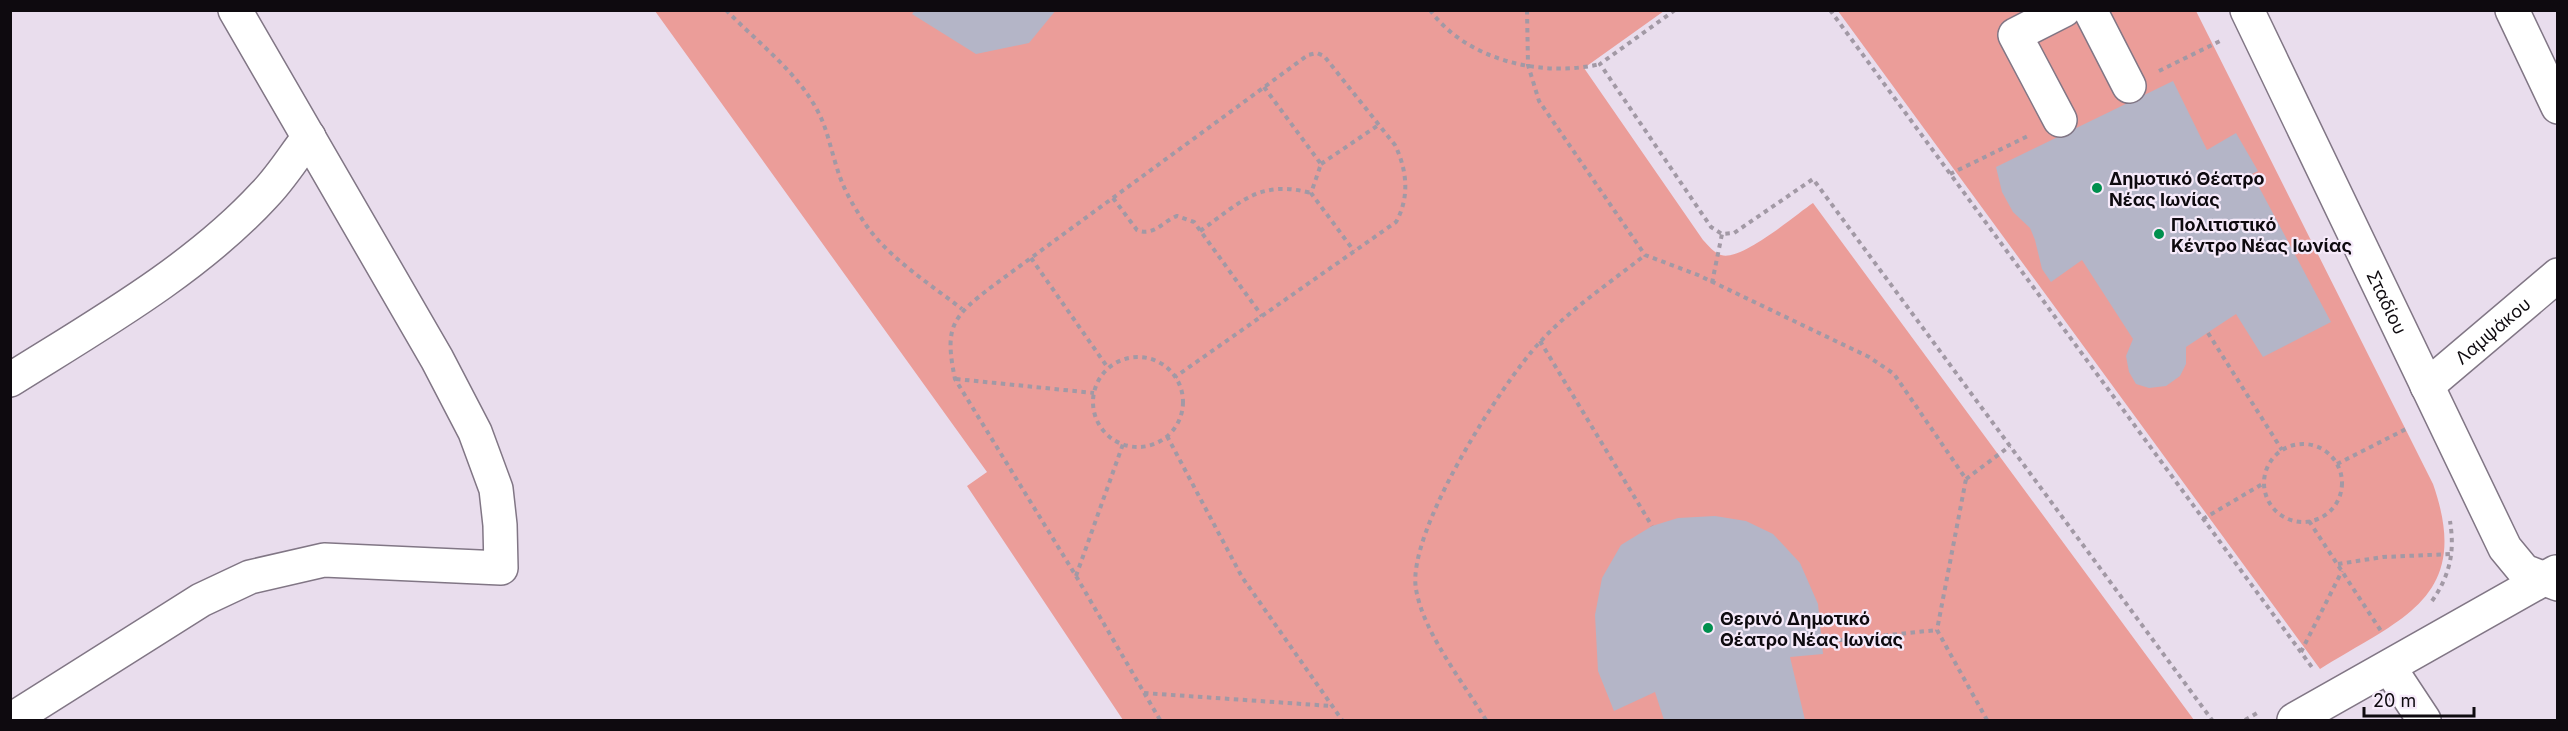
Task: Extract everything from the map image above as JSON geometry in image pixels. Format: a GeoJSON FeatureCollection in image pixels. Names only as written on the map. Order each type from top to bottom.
{"type":"FeatureCollection","features":[{"type":"Feature","properties":{"kind":"street"},"geometry":{"type":"LineString","coordinates":[[11,720],[201,600],[250,577],[324,560],[501,568],[496,489],[475,432],[437,359],[236,10]]}},
{"type":"Feature","properties":{"kind":"street"},"geometry":{"type":"LineString","coordinates":[[2060,120],[2015,35],[2064,10]]}},
{"type":"Feature","properties":{"kind":"street"},"geometry":{"type":"LineString","coordinates":[[2090,10],[2129,86]]}},
{"type":"Feature","properties":{"kind":"street","name":"Σταδίου"},"geometry":{"type":"LineString","coordinates":[[2247,10],[2511,559],[2524,571],[2553,578]]}},
{"type":"Feature","properties":{"kind":"street"},"geometry":{"type":"LineString","coordinates":[[2512,10],[2558,107]]}},
{"type":"Feature","properties":{"kind":"street"},"geometry":{"type":"LineString","coordinates":[[10,380],[107,319],[227,231],[265,194],[309,137]]}},
{"type":"Feature","properties":{"kind":"street","name":"Λαμψάκου"},"geometry":{"type":"LineString","coordinates":[[2427,386],[2558,275]]}},
{"type":"Feature","properties":{"kind":"street"},"geometry":{"type":"LineString","coordinates":[[2281,713],[2389,668],[2553,578]]}},
{"type":"Feature","properties":{"kind":"street"},"geometry":{"type":"LineString","coordinates":[[2389,668],[2424,720]]}},
{"type":"Feature","properties":{"kind":"path"},"geometry":{"type":"LineString","coordinates":[[726,10],[798,81],[816,107],[828,133],[837,168],[849,199],[868,227],[899,259],[962,309]]}},
{"type":"Feature","properties":{"kind":"path"},"geometry":{"type":"LineString","coordinates":[[1430,10],[1440,24],[1456,39],[1490,56],[1528,65],[1569,68],[1600,64],[1675,10]]}},
{"type":"Feature","properties":{"kind":"path"},"geometry":{"type":"LineString","coordinates":[[1527,10],[1528,65],[1536,94],[1550,120],[1645,255],[1712,283],[1869,357],[1894,374],[1966,479]]}},
{"type":"Feature","properties":{"kind":"path"},"geometry":{"type":"LineString","coordinates":[[1830,10],[2318,676]]}},
{"type":"Feature","properties":{"kind":"path"},"geometry":{"type":"LineString","coordinates":[[2218,30],[2228,50]]}},
{"type":"Feature","properties":{"kind":"path"},"geometry":{"type":"LineString","coordinates":[[1160,720],[1076,576],[955,379],[949,346],[952,329],[962,309],[1264,87],[1308,55],[1317,53],[1324,56],[1380,124],[1401,157],[1406,183],[1404,206],[1396,222],[1175,377]]}},
{"type":"Feature","properties":{"kind":"path"},"geometry":{"type":"LineString","coordinates":[[1600,64],[1711,228],[1722,234],[1734,233],[1813,178],[2212,720]]}},
{"type":"Feature","properties":{"kind":"path"},"geometry":{"type":"LineString","coordinates":[[1264,87],[1321,164]]}},
{"type":"Feature","properties":{"kind":"path"},"geometry":{"type":"LineString","coordinates":[[1311,193],[1321,164],[1380,124]]}},
{"type":"Feature","properties":{"kind":"path"},"geometry":{"type":"LineString","coordinates":[[1200,231],[1259,191],[1283,188],[1311,193],[1354,251]]}},
{"type":"Feature","properties":{"kind":"path"},"geometry":{"type":"LineString","coordinates":[[1113,198],[1137,230],[1142,232],[1154,231],[1177,216],[1190,220],[1262,316]]}},
{"type":"Feature","properties":{"kind":"path"},"geometry":{"type":"LineString","coordinates":[[1712,283],[1722,234]]}},
{"type":"Feature","properties":{"kind":"path"},"geometry":{"type":"LineString","coordinates":[[1486,720],[1423,613],[1416,590],[1415,562],[1437,502],[1508,383],[1540,341],[1645,255]]}},
{"type":"Feature","properties":{"kind":"path"},"geometry":{"type":"LineString","coordinates":[[1031,258],[1108,368]]}},
{"type":"Feature","properties":{"kind":"path"},"geometry":{"type":"LineString","coordinates":[[2208,333],[2282,450]]}},
{"type":"Feature","properties":{"kind":"path"},"geometry":{"type":"LineString","coordinates":[[1540,341],[1652,526]]}},
{"type":"Feature","properties":{"kind":"path"},"geometry":{"type":"LineString","coordinates":[[1148,358],[1161,364],[1175,377],[1183,398],[1182,412],[1176,426],[1167,436],[1154,444],[1138,447],[1123,444],[1102,429],[1096,418],[1094,393],[1099,379],[1108,368],[1121,360],[1148,358]]}},
{"type":"Feature","properties":{"kind":"path"},"geometry":{"type":"LineString","coordinates":[[955,379],[1094,393]]}},
{"type":"Feature","properties":{"kind":"path"},"geometry":{"type":"LineString","coordinates":[[2337,464],[2414,425]]}},
{"type":"Feature","properties":{"kind":"path"},"geometry":{"type":"LineString","coordinates":[[1167,436],[1242,577],[1342,720]]}},
{"type":"Feature","properties":{"kind":"path"},"geometry":{"type":"LineString","coordinates":[[1076,576],[1123,444]]}},
{"type":"Feature","properties":{"kind":"path"},"geometry":{"type":"LineString","coordinates":[[2292,445],[2313,446],[2331,456],[2337,464],[2342,485],[2336,504],[2319,518],[2309,521],[2287,518],[2270,504],[2264,483],[2267,467],[2282,450],[2292,445]]}},
{"type":"Feature","properties":{"kind":"path"},"geometry":{"type":"LineString","coordinates":[[1987,720],[1937,630],[1966,479],[2010,446]]}},
{"type":"Feature","properties":{"kind":"path"},"geometry":{"type":"LineString","coordinates":[[2203,519],[2264,483]]}},
{"type":"Feature","properties":{"kind":"path"},"geometry":{"type":"LineString","coordinates":[[2428,605],[2445,582],[2452,554],[2449,513]]}},
{"type":"Feature","properties":{"kind":"path"},"geometry":{"type":"LineString","coordinates":[[2309,521],[2384,636]]}},
{"type":"Feature","properties":{"kind":"path"},"geometry":{"type":"LineString","coordinates":[[2338,564],[2383,557],[2452,554]]}},
{"type":"Feature","properties":{"kind":"path"},"geometry":{"type":"LineString","coordinates":[[2301,652],[2342,571]]}},
{"type":"Feature","properties":{"kind":"path"},"geometry":{"type":"LineString","coordinates":[[1821,642],[1937,630]]}},
{"type":"Feature","properties":{"kind":"path"},"geometry":{"type":"LineString","coordinates":[[1143,693],[1331,706]]}},
{"type":"Feature","properties":{"kind":"path"},"geometry":{"type":"LineString","coordinates":[[2245,720],[2281,713]]}},
{"type":"Feature","properties":{"kind":"shaded area"},"geometry":{"type":"Polygon","coordinates":[[[655,11],[1664,11],[1584,68],[1703,240],[1721,255],[1741,252],[1768,236],[1813,203],[2194,720],[1123,720],[967,486],[987,472],[655,11]]]}},
{"type":"Feature","properties":{"kind":"shaded area"},"geometry":{"type":"Polygon","coordinates":[[[1838,11],[2196,11],[2433,484],[2443,523],[2444,554],[2436,579],[2422,600],[2378,635],[2320,669],[1838,11]]]}},
{"type":"Feature","properties":{"kind":"building"},"geometry":{"type":"Polygon","coordinates":[[[915,10],[1056,10],[1029,43],[976,54],[912,14],[915,10]]]}},
{"type":"Feature","properties":{"kind":"building","name":"Πολιτιστικό Κέντρο Νέας Ιωνίας"},"geometry":{"type":"Polygon","coordinates":[[[2173,81],[2207,150],[2236,133],[2258,171],[2252,174],[2331,322],[2263,357],[2236,314],[2186,347],[2186,364],[2180,376],[2166,386],[2149,388],[2136,384],[2129,372],[2126,356],[2133,339],[2082,260],[2051,282],[2042,269],[2030,228],[2013,212],[2002,192],[1996,167],[2173,81]]]}},
{"type":"Feature","properties":{"kind":"building","name":"Θερινό Δημοτικό Θέατρο Νέας Ιωνίας"},"geometry":{"type":"Polygon","coordinates":[[[1715,516],[1746,521],[1773,534],[1800,563],[1818,604],[1823,654],[1790,657],[1805,720],[1664,720],[1655,692],[1614,711],[1598,671],[1595,615],[1602,578],[1621,545],[1652,526],[1678,518],[1715,516]]]}},
{"type":"Feature","properties":{"kind":"place","name":"Δημοτικό Θέατρο Νέας Ιωνίας"},"geometry":{"type":"Point","coordinates":[2097,188]}},
{"type":"Feature","properties":{"kind":"place","name":"Πολιτιστικό Κέντρο Νέας Ιωνίας"},"geometry":{"type":"Point","coordinates":[2159,234]}},
{"type":"Feature","properties":{"kind":"place","name":"Θερινό Δημοτικό Θέατρο Νέας Ιωνίας"},"geometry":{"type":"Point","coordinates":[1708,628]}}]}
